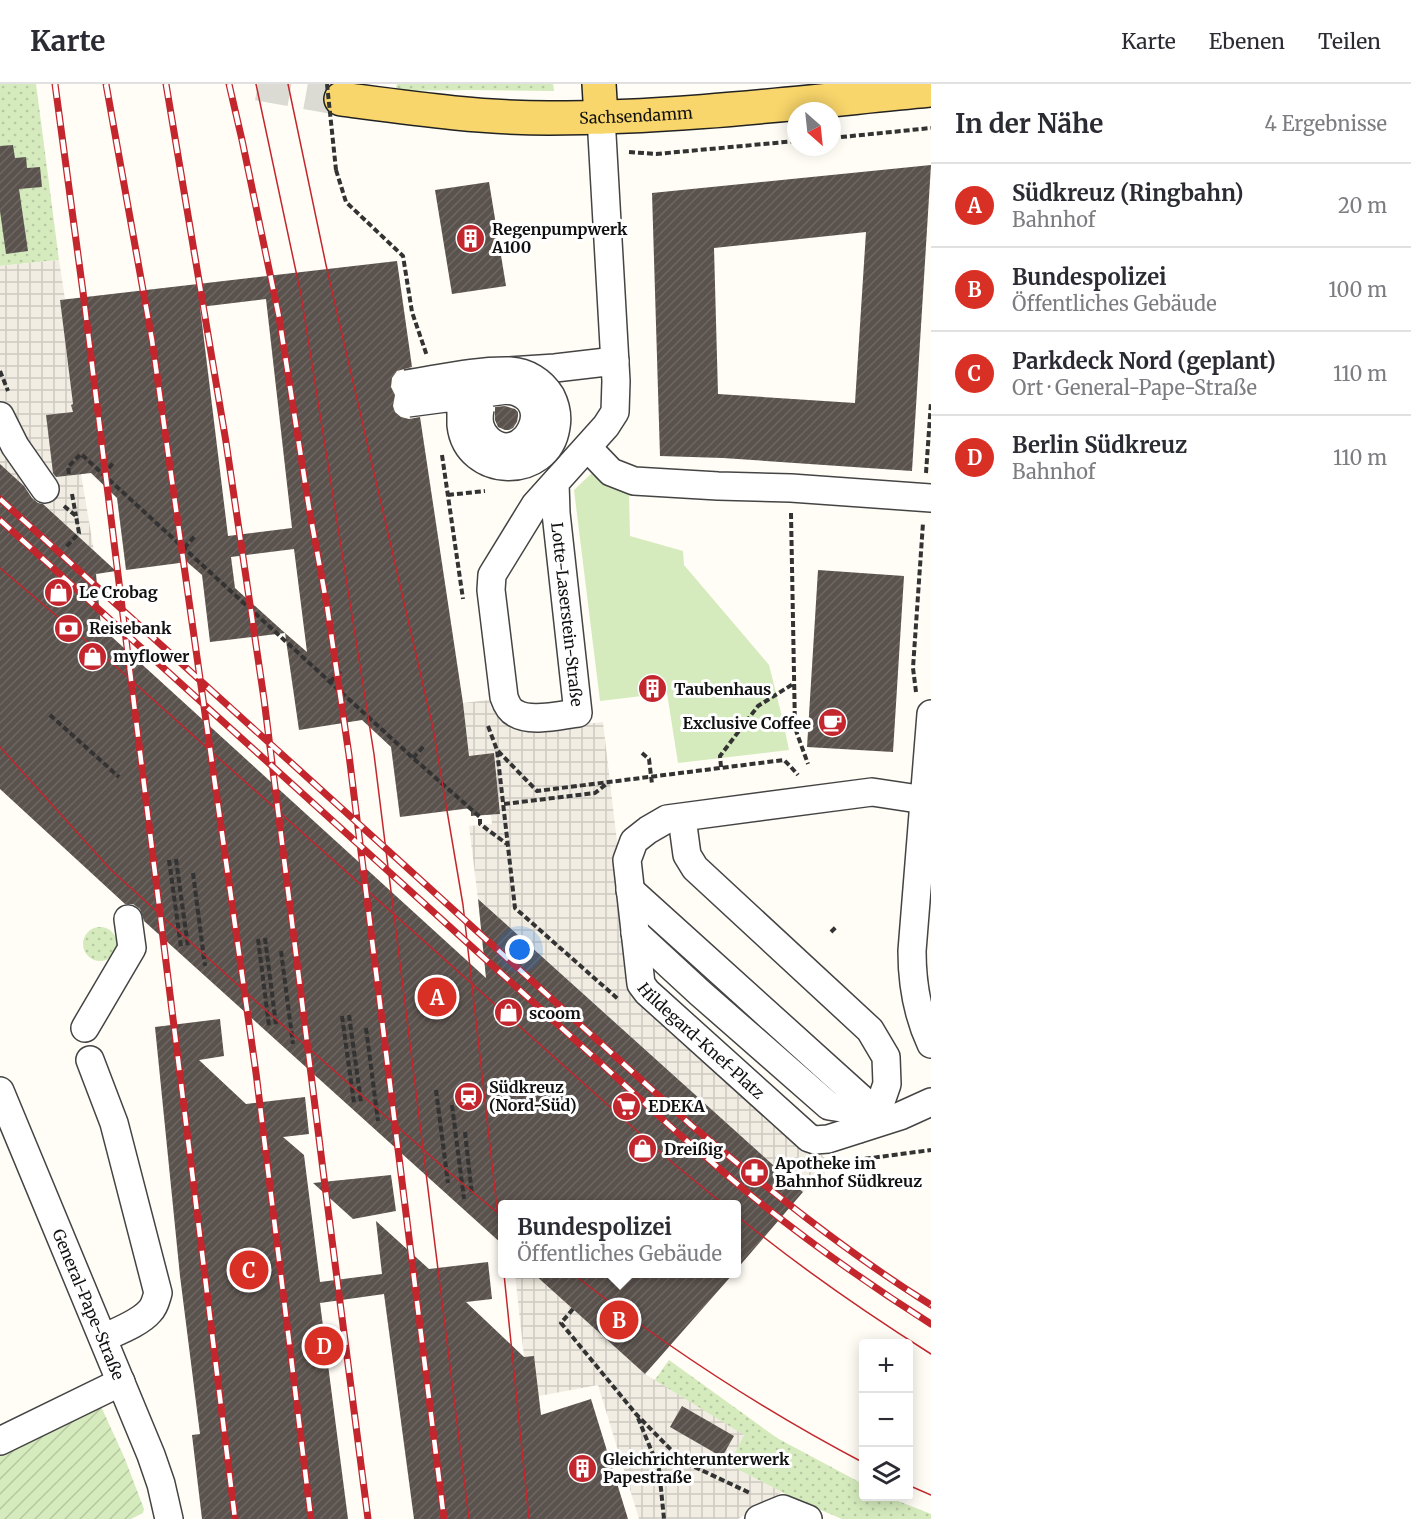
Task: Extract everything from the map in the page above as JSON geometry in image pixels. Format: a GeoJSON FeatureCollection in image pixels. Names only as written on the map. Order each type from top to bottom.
{"type":"FeatureCollection","features":[{"type":"Feature","properties":{"kind":"main road"},"geometry":{"type":"LineString","coordinates":[[599,84],[601,117]]}},
{"type":"Feature","properties":{"kind":"main road","name":"Sachsendamm"},"geometry":{"type":"LineString","coordinates":[[334,91],[418,110],[547,118],[669,115],[931,90]]}},
{"type":"Feature","properties":{"kind":"street","name":"Lotte-Laserstein-Straße"},"geometry":{"type":"LineString","coordinates":[[555,483],[556,513],[578,713],[529,718],[515,714],[508,707],[504,697],[491,590],[492,575],[534,505],[588,448],[615,412],[615,371],[601,117]]}},
{"type":"Feature","properties":{"kind":"street"},"geometry":{"type":"LineString","coordinates":[[407,393],[507,390],[524,396],[531,405],[535,418],[533,428],[525,439],[506,446],[496,444],[484,435],[479,420],[471,410],[494,393],[501,391],[615,371]]}},
{"type":"Feature","properties":{"kind":"street"},"geometry":{"type":"LineString","coordinates":[[0,416],[15,446],[45,489]]}},
{"type":"Feature","properties":{"kind":"street"},"geometry":{"type":"LineString","coordinates":[[588,448],[610,472],[634,481],[928,497]]}},
{"type":"Feature","properties":{"kind":"street"},"geometry":{"type":"LineString","coordinates":[[923,707],[927,800],[916,893],[912,972],[920,1015],[931,1044]]}},
{"type":"Feature","properties":{"kind":"street","name":"Hildegard-Knef-Platz"},"geometry":{"type":"LineString","coordinates":[[927,800],[872,792],[667,819],[634,841],[627,860],[641,984],[646,992],[809,1138],[828,1139],[878,1119],[931,1102]]}},
{"type":"Feature","properties":{"kind":"street"},"geometry":{"type":"LineString","coordinates":[[682,818],[687,855],[694,868],[870,1030],[886,1057],[887,1084],[878,1119]]}},
{"type":"Feature","properties":{"kind":"street"},"geometry":{"type":"LineString","coordinates":[[630,890],[849,1087],[878,1119]]}},
{"type":"Feature","properties":{"kind":"street"},"geometry":{"type":"LineString","coordinates":[[85,1028],[132,948],[128,919]]}},
{"type":"Feature","properties":{"kind":"street"},"geometry":{"type":"LineString","coordinates":[[635,933],[829,1106],[878,1119]]}},
{"type":"Feature","properties":{"kind":"street"},"geometry":{"type":"LineString","coordinates":[[90,1060],[114,1123],[158,1293],[150,1312],[104,1338]]}},
{"type":"Feature","properties":{"kind":"street","name":"General-Pape-Straße"},"geometry":{"type":"LineString","coordinates":[[0,1091],[151,1455],[161,1516]]}},
{"type":"Feature","properties":{"kind":"street"},"geometry":{"type":"LineString","coordinates":[[0,1441],[121,1382]]}},
{"type":"Feature","properties":{"kind":"street"},"geometry":{"type":"LineString","coordinates":[[771,1514],[808,1519]]}},
{"type":"Feature","properties":{"kind":"path"},"geometry":{"type":"LineString","coordinates":[[334,91],[336,170],[346,202],[403,256],[412,312],[428,362]]}},
{"type":"Feature","properties":{"kind":"path"},"geometry":{"type":"LineString","coordinates":[[841,137],[931,128]]}},
{"type":"Feature","properties":{"kind":"path"},"geometry":{"type":"LineString","coordinates":[[656,153],[787,142]]}},
{"type":"Feature","properties":{"kind":"path"},"geometry":{"type":"LineString","coordinates":[[923,707],[916,691],[913,668],[928,497],[931,402]]}},
{"type":"Feature","properties":{"kind":"path"},"geometry":{"type":"LineString","coordinates":[[441,449],[464,609]]}},
{"type":"Feature","properties":{"kind":"path"},"geometry":{"type":"LineString","coordinates":[[68,470],[68,467],[81,454],[480,818],[480,824],[507,844]]}},
{"type":"Feature","properties":{"kind":"path"},"geometry":{"type":"LineString","coordinates":[[103,475],[114,462]]}},
{"type":"Feature","properties":{"kind":"path"},"geometry":{"type":"LineString","coordinates":[[791,488],[795,728],[808,764]]}},
{"type":"Feature","properties":{"kind":"path"},"geometry":{"type":"LineString","coordinates":[[45,489],[76,516],[79,533],[65,548]]}},
{"type":"Feature","properties":{"kind":"path"},"geometry":{"type":"LineString","coordinates":[[184,548],[196,535]]}},
{"type":"Feature","properties":{"kind":"path"},"geometry":{"type":"LineString","coordinates":[[330,682],[342,670]]}},
{"type":"Feature","properties":{"kind":"path"},"geometry":{"type":"LineString","coordinates":[[720,767],[720,756],[758,706],[794,684]]}},
{"type":"Feature","properties":{"kind":"path"},"geometry":{"type":"LineString","coordinates":[[50,715],[119,777]]}},
{"type":"Feature","properties":{"kind":"path"},"geometry":{"type":"LineString","coordinates":[[412,758],[425,745]]}},
{"type":"Feature","properties":{"kind":"path"},"geometry":{"type":"LineString","coordinates":[[515,908],[497,750],[537,790],[784,760]]}},
{"type":"Feature","properties":{"kind":"path"},"geometry":{"type":"LineString","coordinates":[[642,753],[649,759],[652,784]]}},
{"type":"Feature","properties":{"kind":"path"},"geometry":{"type":"LineString","coordinates":[[504,804],[595,793],[610,782]]}},
{"type":"Feature","properties":{"kind":"path"},"geometry":{"type":"LineString","coordinates":[[176,859],[188,946]]}},
{"type":"Feature","properties":{"kind":"path"},"geometry":{"type":"LineString","coordinates":[[169,860],[181,947]]}},
{"type":"Feature","properties":{"kind":"path"},"geometry":{"type":"LineString","coordinates":[[193,873],[205,966]]}},
{"type":"Feature","properties":{"kind":"path"},"geometry":{"type":"LineString","coordinates":[[831,932],[836,927]]}},
{"type":"Feature","properties":{"kind":"path"},"geometry":{"type":"LineString","coordinates":[[264,938],[276,1025]]}},
{"type":"Feature","properties":{"kind":"path"},"geometry":{"type":"LineString","coordinates":[[258,939],[269,1026]]}},
{"type":"Feature","properties":{"kind":"path"},"geometry":{"type":"LineString","coordinates":[[281,951],[293,1044]]}},
{"type":"Feature","properties":{"kind":"path"},"geometry":{"type":"LineString","coordinates":[[349,1015],[361,1102]]}},
{"type":"Feature","properties":{"kind":"path"},"geometry":{"type":"LineString","coordinates":[[342,1016],[354,1103]]}},
{"type":"Feature","properties":{"kind":"path"},"geometry":{"type":"LineString","coordinates":[[366,1028],[378,1121]]}},
{"type":"Feature","properties":{"kind":"path"},"geometry":{"type":"LineString","coordinates":[[436,1090],[448,1183]]}},
{"type":"Feature","properties":{"kind":"path"},"geometry":{"type":"LineString","coordinates":[[452,1105],[464,1199]]}},
{"type":"Feature","properties":{"kind":"path"},"geometry":{"type":"LineString","coordinates":[[465,1132],[472,1195]]}},
{"type":"Feature","properties":{"kind":"path"},"geometry":{"type":"LineString","coordinates":[[573,1309],[561,1323],[636,1414],[682,1461],[771,1514]]}},
{"type":"Feature","properties":{"kind":"path"},"geometry":{"type":"LineString","coordinates":[[636,1414],[660,1469],[664,1519]]}},
{"type":"Feature","properties":{"kind":"green space"},"geometry":{"type":"Polygon","coordinates":[[[0,84],[36,84],[59,260],[0,266],[0,84]]]}},
{"type":"Feature","properties":{"kind":"green space"},"geometry":{"type":"Polygon","coordinates":[[[397,84],[553,84],[554,91],[395,91],[397,84]]]}},
{"type":"Feature","properties":{"kind":"green space"},"geometry":{"type":"Polygon","coordinates":[[[594,471],[629,491],[630,536],[683,551],[684,565],[769,665],[789,750],[678,763],[667,693],[600,701],[574,490],[594,471]]]}},
{"type":"Feature","properties":{"kind":"green space"},"geometry":{"type":"Polygon","coordinates":[[[100,927],[112,932],[117,944],[112,956],[100,961],[88,956],[83,944],[88,932],[100,927]]]}},
{"type":"Feature","properties":{"kind":"green space"},"geometry":{"type":"Polygon","coordinates":[[[669,1360],[777,1438],[859,1482],[859,1501],[898,1501],[931,1514],[931,1519],[842,1519],[795,1499],[729,1465],[654,1381],[669,1360]]]}},
{"type":"Feature","properties":{"kind":"green space"},"geometry":{"type":"Polygon","coordinates":[[[99,1402],[125,1459],[144,1509],[143,1513],[131,1519],[0,1519],[0,1452],[99,1402]]]}},
{"type":"Feature","properties":{"kind":"shaded area"},"geometry":{"type":"Polygon","coordinates":[[[59,260],[65,299],[60,300],[73,414],[46,415],[53,464],[49,465],[79,462],[94,551],[0,464],[0,266],[59,260]]]}},
{"type":"Feature","properties":{"kind":"shaded area"},"geometry":{"type":"Polygon","coordinates":[[[489,700],[491,708],[503,722],[523,731],[603,722],[632,970],[755,1095],[825,1158],[825,1174],[803,1192],[478,899],[469,826],[492,824],[491,815],[500,814],[494,754],[469,756],[463,703],[489,700]]]}},
{"type":"Feature","properties":{"kind":"shaded area"},"geometry":{"type":"Polygon","coordinates":[[[515,1278],[538,1278],[645,1374],[744,1435],[729,1465],[782,1492],[738,1519],[639,1519],[598,1385],[539,1396],[524,1357],[515,1278]]]}},
{"type":"Feature","properties":{"kind":"building"},"geometry":{"type":"Polygon","coordinates":[[[13,145],[15,158],[26,157],[27,168],[40,167],[42,187],[19,189],[28,251],[6,254],[0,211],[0,146],[13,145]]]}},
{"type":"Feature","properties":{"kind":"building"},"geometry":{"type":"Polygon","coordinates":[[[931,165],[912,471],[660,456],[652,193],[931,165]],[[866,232],[714,248],[718,394],[855,403],[866,232]]]}},
{"type":"Feature","properties":{"kind":"building","name":"Regenpumpwerk A100"},"geometry":{"type":"Polygon","coordinates":[[[489,182],[506,286],[452,294],[435,190],[489,182]]]}},
{"type":"Feature","properties":{"kind":"building"},"geometry":{"type":"Polygon","coordinates":[[[397,261],[412,367],[397,371],[392,378],[391,387],[395,395],[393,406],[395,412],[401,417],[409,419],[420,417],[469,756],[494,753],[500,814],[471,816],[471,808],[400,817],[391,747],[362,720],[299,730],[285,633],[210,642],[202,575],[187,562],[126,570],[117,498],[91,473],[56,477],[53,473],[46,415],[73,412],[60,300],[397,261]],[[266,299],[200,307],[228,536],[292,528],[266,299]],[[294,549],[231,557],[235,588],[307,652],[294,549]]]}},
{"type":"Feature","properties":{"kind":"building"},"geometry":{"type":"Polygon","coordinates":[[[505,406],[518,412],[517,422],[509,430],[498,427],[495,420],[495,407],[505,406]]]}},
{"type":"Feature","properties":{"kind":"building"},"geometry":{"type":"Polygon","coordinates":[[[0,464],[24,486],[32,498],[43,504],[116,571],[96,574],[101,627],[486,978],[478,899],[803,1192],[741,1264],[741,1200],[498,1200],[498,1240],[144,921],[140,909],[133,904],[125,904],[0,789],[0,464]]]}},
{"type":"Feature","properties":{"kind":"building"},"geometry":{"type":"Polygon","coordinates":[[[818,570],[904,576],[893,752],[807,747],[818,570]]]}},
{"type":"Feature","properties":{"kind":"building"},"geometry":{"type":"Polygon","coordinates":[[[220,1019],[224,1056],[199,1060],[246,1104],[305,1097],[309,1134],[283,1137],[304,1155],[320,1282],[382,1274],[376,1221],[429,1269],[488,1262],[492,1299],[466,1302],[524,1357],[534,1356],[541,1415],[591,1399],[628,1519],[414,1519],[384,1294],[320,1303],[348,1519],[202,1519],[192,1435],[200,1434],[180,1276],[155,1027],[220,1019]]]}},
{"type":"Feature","properties":{"kind":"building"},"geometry":{"type":"Polygon","coordinates":[[[391,1175],[396,1211],[353,1219],[313,1183],[391,1175]]]}},
{"type":"Feature","properties":{"kind":"building"},"geometry":{"type":"Polygon","coordinates":[[[538,1278],[729,1278],[645,1374],[538,1278]]]}},
{"type":"Feature","properties":{"kind":"building"},"geometry":{"type":"Polygon","coordinates":[[[682,1406],[734,1436],[722,1457],[670,1427],[682,1406]]]}},
{"type":"Feature","properties":{"kind":"tunnel"},"geometry":{"type":"LineString","coordinates":[[258,84],[341,99]]}},
{"type":"Feature","properties":{"kind":"tram line"},"geometry":{"type":"LineString","coordinates":[[256,84],[301,295],[374,754],[469,1519]]}},
{"type":"Feature","properties":{"kind":"tram line"},"geometry":{"type":"LineString","coordinates":[[288,84],[326,265],[433,728],[463,905],[498,1217]]}},
{"type":"Feature","properties":{"kind":"tram line"},"geometry":{"type":"LineString","coordinates":[[0,568],[103,655],[674,1164],[718,1200]]}},
{"type":"Feature","properties":{"kind":"tram line"},"geometry":{"type":"LineString","coordinates":[[0,747],[111,870],[261,1006],[498,1213]]}},
{"type":"Feature","properties":{"kind":"tram line"},"geometry":{"type":"LineString","coordinates":[[741,1219],[831,1288],[931,1354]]}},
{"type":"Feature","properties":{"kind":"tram line"},"geometry":{"type":"LineString","coordinates":[[504,1278],[529,1519]]}},
{"type":"Feature","properties":{"kind":"tram line"},"geometry":{"type":"LineString","coordinates":[[578,1278],[642,1326],[714,1375],[788,1421],[859,1460]]}},
{"type":"Feature","properties":{"kind":"tram line"},"geometry":{"type":"LineString","coordinates":[[913,1487],[931,1495]]}},
{"type":"Feature","properties":{"kind":"railway"},"geometry":{"type":"LineString","coordinates":[[55,84],[83,292],[235,1519]]}},
{"type":"Feature","properties":{"kind":"railway"},"geometry":{"type":"LineString","coordinates":[[106,84],[152,340],[256,1073],[311,1519]]}},
{"type":"Feature","properties":{"kind":"railway"},"geometry":{"type":"LineString","coordinates":[[166,84],[226,442],[264,699],[368,1519]]}},
{"type":"Feature","properties":{"kind":"railway"},"geometry":{"type":"LineString","coordinates":[[229,84],[279,317],[327,606],[349,755],[444,1519]]}},
{"type":"Feature","properties":{"kind":"railway"},"geometry":{"type":"LineString","coordinates":[[0,499],[691,1125],[808,1219],[868,1264],[931,1305]]}},
{"type":"Feature","properties":{"kind":"railway"},"geometry":{"type":"LineString","coordinates":[[0,520],[680,1135],[800,1233],[864,1280],[931,1324]]}},
{"type":"Feature","properties":{"kind":"place","name":"Regenpumpwerk A100"},"geometry":{"type":"Point","coordinates":[471,238]}},
{"type":"Feature","properties":{"kind":"place","name":"Le Crobag"},"geometry":{"type":"Point","coordinates":[58,592]}},
{"type":"Feature","properties":{"kind":"place","name":"Reisebank"},"geometry":{"type":"Point","coordinates":[68,628]}},
{"type":"Feature","properties":{"kind":"place","name":"myflower"},"geometry":{"type":"Point","coordinates":[92,656]}},
{"type":"Feature","properties":{"kind":"place","name":"Taubenhaus"},"geometry":{"type":"Point","coordinates":[653,689]}},
{"type":"Feature","properties":{"kind":"place","name":"Exclusive Coffee"},"geometry":{"type":"Point","coordinates":[832,723]}},
{"type":"Feature","properties":{"kind":"place","name":"Südkreuz (Ringbahn)"},"geometry":{"type":"Point","coordinates":[437,997]}},
{"type":"Feature","properties":{"kind":"place","name":"scoom"},"geometry":{"type":"Point","coordinates":[508,1013]}},
{"type":"Feature","properties":{"kind":"place","name":"Südkreuz (Nord-Süd)"},"geometry":{"type":"Point","coordinates":[468,1096]}},
{"type":"Feature","properties":{"kind":"place","name":"EDEKA"},"geometry":{"type":"Point","coordinates":[627,1106]}},
{"type":"Feature","properties":{"kind":"place","name":"Dreißig"},"geometry":{"type":"Point","coordinates":[643,1149]}},
{"type":"Feature","properties":{"kind":"place","name":"Apotheke im Bahnhof Südkreuz"},"geometry":{"type":"Point","coordinates":[754,1172]}},
{"type":"Feature","properties":{"kind":"place","name":"Parkdeck Nord (geplant)"},"geometry":{"type":"Point","coordinates":[249,1270]}},
{"type":"Feature","properties":{"kind":"place","name":"Bundespolizei"},"geometry":{"type":"Point","coordinates":[619,1320]}},
{"type":"Feature","properties":{"kind":"place","name":"Berlin Südkreuz"},"geometry":{"type":"Point","coordinates":[324,1346]}},
{"type":"Feature","properties":{"kind":"place","name":"Gleichrichterunterwerk Papestraße"},"geometry":{"type":"Point","coordinates":[582,1468]}}]}
